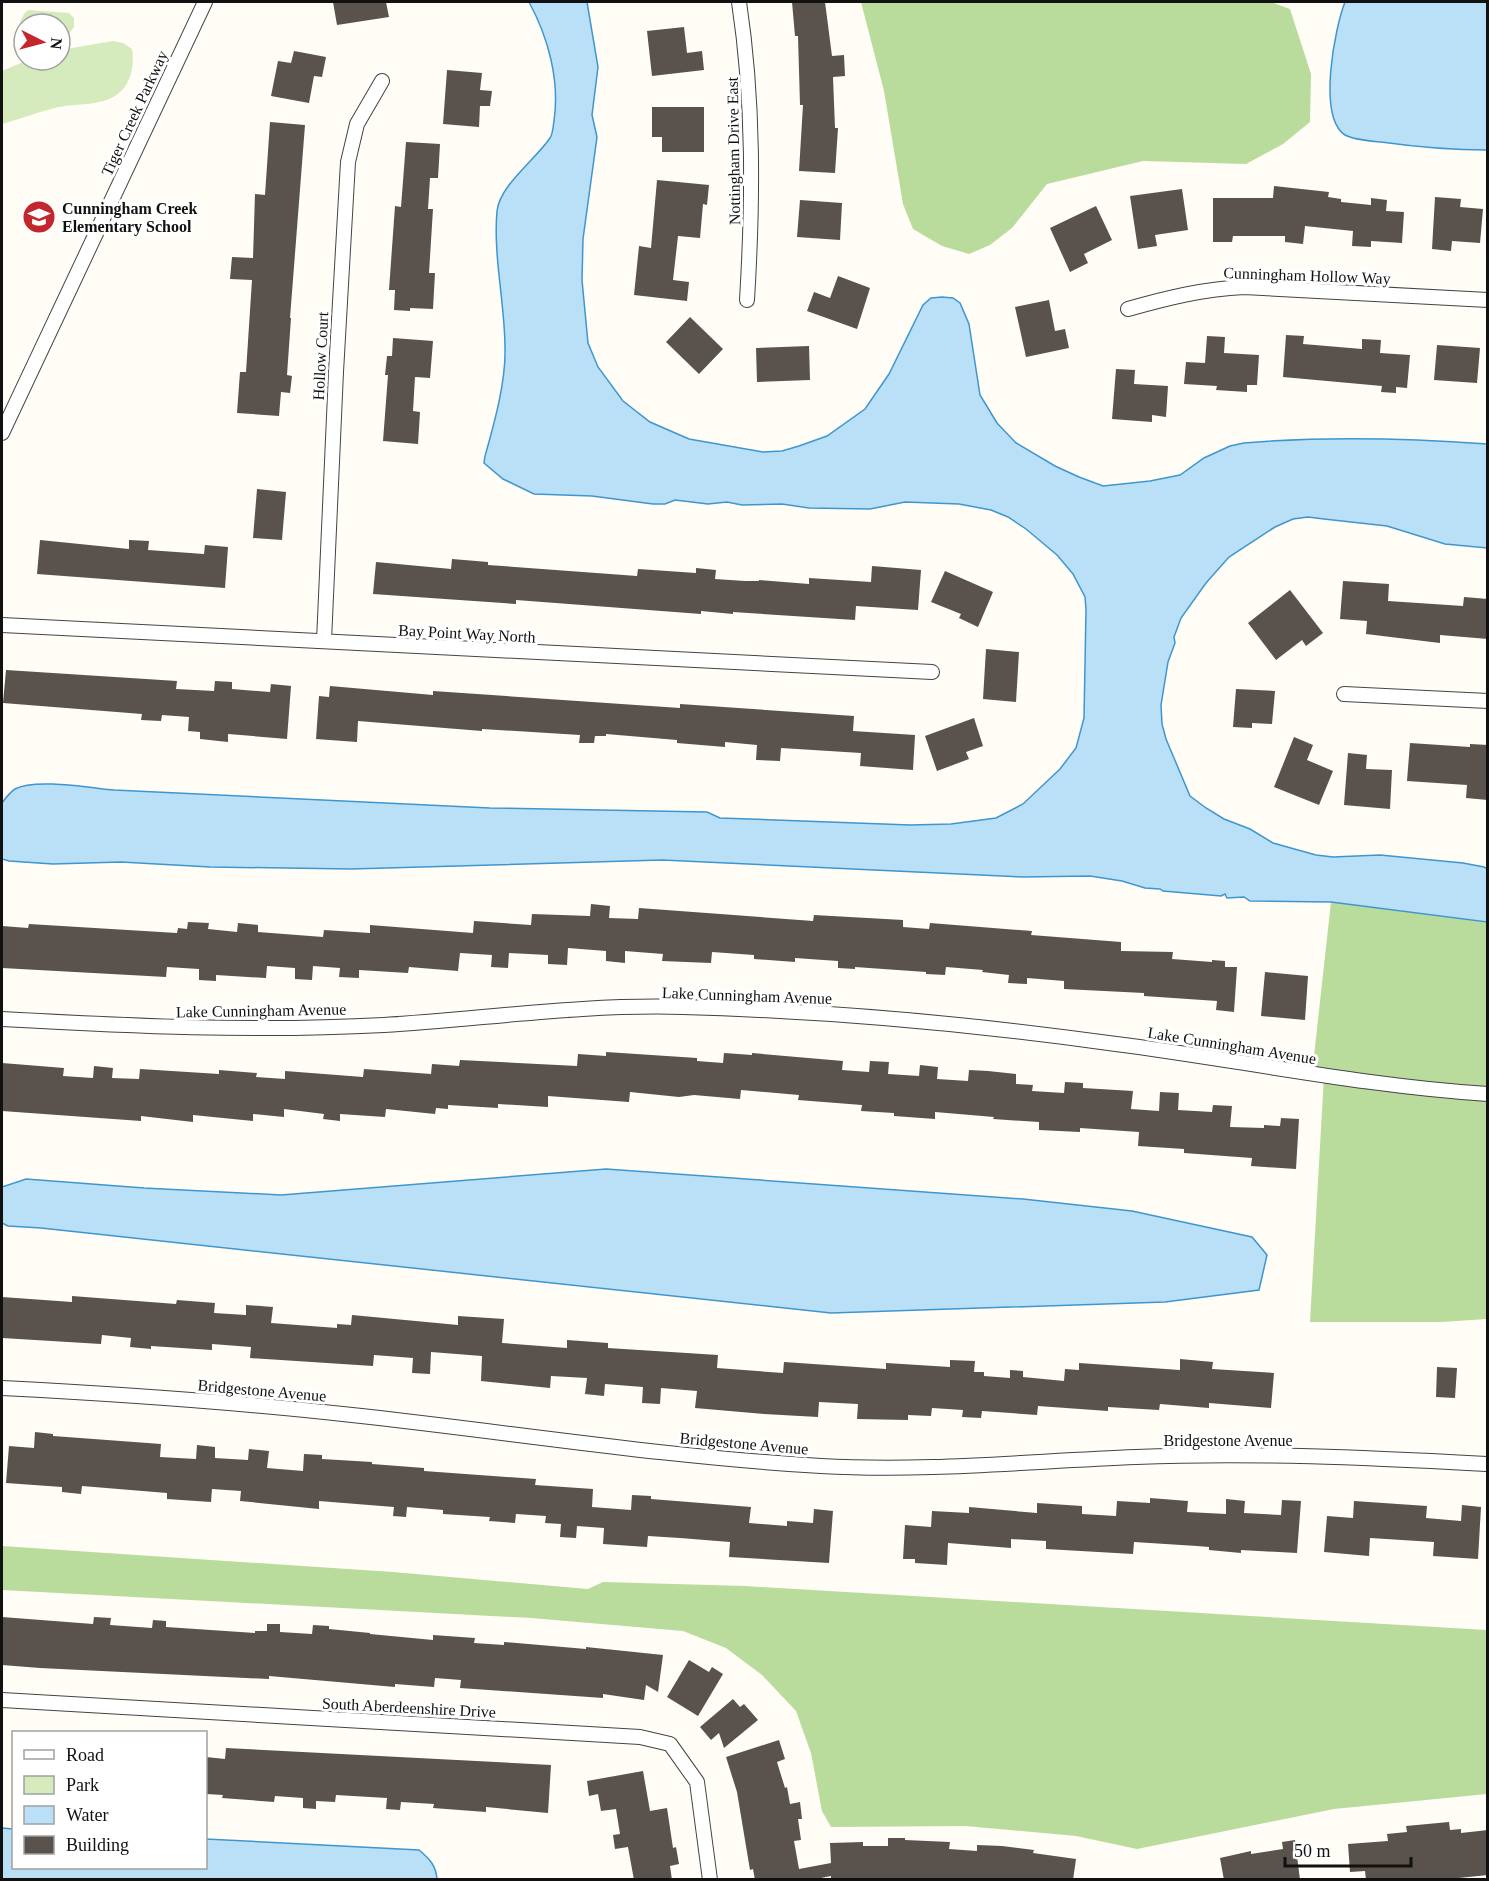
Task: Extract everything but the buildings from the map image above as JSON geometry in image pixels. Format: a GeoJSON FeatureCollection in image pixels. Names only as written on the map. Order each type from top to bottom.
{"type":"FeatureCollection","features":[{"type":"Feature","properties":{"kind":"street","name":"Tiger Creek Parkway"},"geometry":{"type":"LineString","coordinates":[[2,434],[205,2]]}},
{"type":"Feature","properties":{"kind":"street","name":"Nottingham Drive East"},"geometry":{"type":"LineString","coordinates":[[739,2],[746,47],[753,166],[747,300]]}},
{"type":"Feature","properties":{"kind":"street","name":"Hollow Court"},"geometry":{"type":"LineString","coordinates":[[324,641],[348,162],[357,124],[382,81]]}},
{"type":"Feature","properties":{"kind":"street","name":"Cunningham Hollow Way"},"geometry":{"type":"LineString","coordinates":[[1128,309],[1181,294],[1244,287],[1488,300]]}},
{"type":"Feature","properties":{"kind":"street","name":"Bay Point Way North"},"geometry":{"type":"LineString","coordinates":[[2,625],[932,672]]}},
{"type":"Feature","properties":{"kind":"street"},"geometry":{"type":"LineString","coordinates":[[1344,694],[1488,701]]}},
{"type":"Feature","properties":{"kind":"street","name":"Lake Cunningham Avenue"},"geometry":{"type":"LineString","coordinates":[[2,1019],[231,1029],[375,1025],[533,1012],[681,1007],[850,1016],[982,1027],[1118,1044],[1364,1082],[1488,1094]]}},
{"type":"Feature","properties":{"kind":"street","name":"Bridgestone Avenue"},"geometry":{"type":"LineString","coordinates":[[2,1388],[186,1399],[351,1415],[697,1457],[823,1467],[885,1468],[1231,1455],[1387,1458],[1488,1464]]}},
{"type":"Feature","properties":{"kind":"street","name":"South Aberdeenshire Drive"},"geometry":{"type":"LineString","coordinates":[[2,1700],[640,1737],[670,1744],[697,1782],[710,1880]]}},
{"type":"Feature","properties":{"kind":"green space"},"geometry":{"type":"Polygon","coordinates":[[[861,2],[1271,2],[1290,9],[1311,74],[1310,122],[1283,144],[1246,164],[1143,161],[1047,184],[1012,228],[990,245],[969,254],[942,246],[913,229],[903,204],[884,91],[861,2]]]}},
{"type":"Feature","properties":{"kind":"green space"},"geometry":{"type":"Polygon","coordinates":[[[28,10],[55,12],[26,12],[28,10]]]}},
{"type":"Feature","properties":{"kind":"green space"},"geometry":{"type":"Polygon","coordinates":[[[72,16],[74,18],[72,30],[72,16]]]}},
{"type":"Feature","properties":{"kind":"green space"},"geometry":{"type":"Polygon","coordinates":[[[113,41],[123,43],[132,49],[132,71],[126,85],[109,99],[52,109],[2,124],[2,71],[12,67],[12,72],[72,72],[72,48],[113,41]]]}},
{"type":"Feature","properties":{"kind":"green space"},"geometry":{"type":"Polygon","coordinates":[[[1331,902],[1487,922],[1487,1319],[1441,1322],[1310,1322],[1324,1076],[1312,1074],[1331,902]]]}},
{"type":"Feature","properties":{"kind":"green space"},"geometry":{"type":"Polygon","coordinates":[[[2,1546],[393,1572],[588,1589],[603,1582],[745,1586],[1487,1630],[1487,1794],[1334,1809],[1137,1849],[1076,1836],[965,1826],[831,1827],[822,1811],[811,1753],[796,1711],[762,1675],[726,1648],[683,1631],[531,1618],[2,1590],[2,1546]]]}},
{"type":"Feature","properties":{"kind":"water"},"geometry":{"type":"Polygon","coordinates":[[[529,2],[587,2],[598,67],[592,115],[597,137],[583,239],[582,280],[588,343],[598,367],[623,401],[650,422],[689,439],[763,452],[782,451],[827,436],[865,409],[889,374],[923,305],[931,298],[942,297],[953,298],[960,303],[969,324],[980,395],[997,423],[1016,443],[1055,466],[1103,486],[1180,475],[1204,458],[1230,446],[1244,443],[1305,439],[1366,439],[1487,444],[1487,548],[1445,544],[1387,526],[1308,517],[1293,519],[1275,527],[1229,557],[1206,583],[1181,618],[1168,662],[1161,705],[1166,739],[1190,796],[1206,808],[1273,843],[1316,855],[1333,857],[1380,855],[1484,867],[1487,869],[1487,922],[1331,902],[1250,901],[1244,897],[1227,898],[1225,894],[1221,896],[1163,891],[1090,876],[1023,877],[662,860],[351,869],[210,867],[121,862],[53,864],[2,859],[2,803],[15,789],[36,784],[114,790],[490,808],[707,812],[720,818],[910,825],[951,824],[996,818],[1023,804],[1060,769],[1076,748],[1084,718],[1085,597],[1073,574],[1057,555],[1008,517],[991,510],[959,504],[905,502],[870,509],[809,508],[782,504],[742,505],[727,502],[708,504],[675,500],[665,504],[653,504],[592,496],[534,494],[503,479],[484,463],[499,403],[505,361],[496,228],[497,211],[511,182],[550,138],[554,121],[555,90],[551,59],[542,30],[529,2]]]}},
{"type":"Feature","properties":{"kind":"water"},"geometry":{"type":"Polygon","coordinates":[[[1345,2],[1487,2],[1487,150],[1408,145],[1363,140],[1345,135],[1337,125],[1330,92],[1333,50],[1345,2]]]}},
{"type":"Feature","properties":{"kind":"water"},"geometry":{"type":"Polygon","coordinates":[[[606,1169],[1023,1199],[1132,1211],[1252,1237],[1267,1255],[1259,1290],[1165,1302],[831,1313],[8,1226],[2,1223],[2,1187],[26,1179],[281,1195],[606,1169]]]}},
{"type":"Feature","properties":{"kind":"water"},"geometry":{"type":"Polygon","coordinates":[[[2,1828],[12,1829],[12,1869],[207,1869],[207,1839],[419,1850],[432,1863],[437,1879],[2,1879],[2,1828]]]}},
{"type":"Feature","properties":{"kind":"place","name":"Cunningham Creek Elementary School"},"geometry":{"type":"Point","coordinates":[39,217]}}]}
